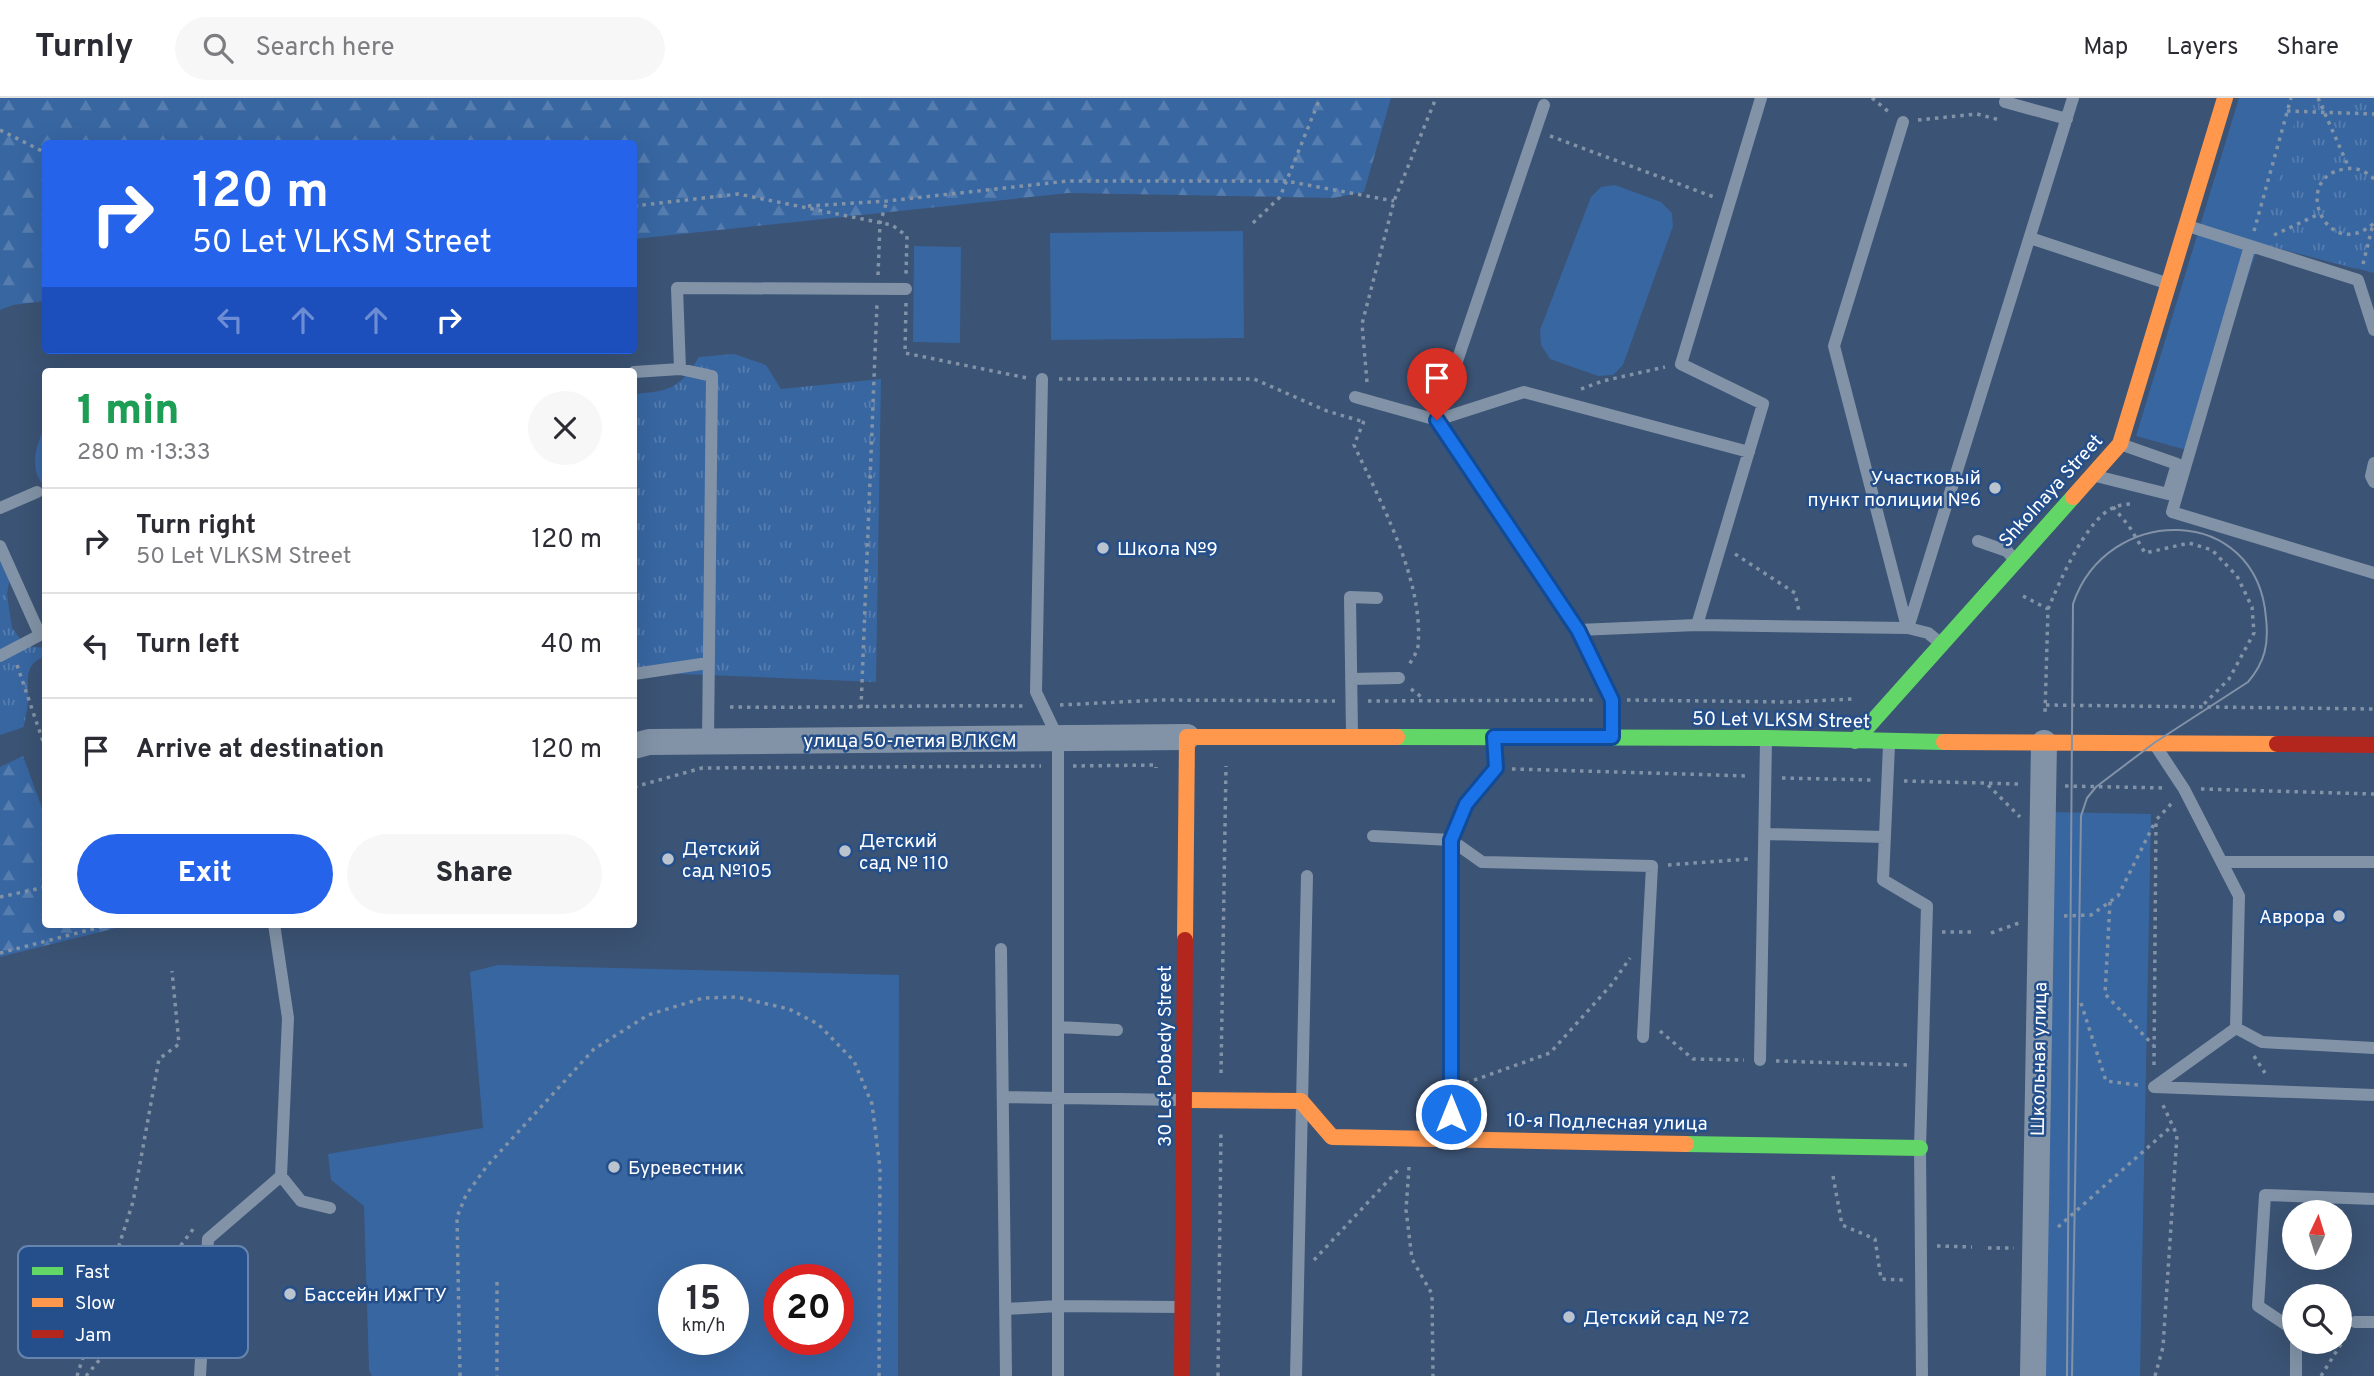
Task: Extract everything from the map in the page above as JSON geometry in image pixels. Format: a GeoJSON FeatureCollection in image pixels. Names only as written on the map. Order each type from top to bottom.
{"type":"FeatureCollection","features":[{"type":"Feature","properties":{"kind":"main road","name":"Shkolnaya Street"},"geometry":{"type":"LineString","coordinates":[[1855,741],[2120,444],[2225,98]]}},
{"type":"Feature","properties":{"kind":"main road","name":"50 Let VLKSM Street"},"geometry":{"type":"LineString","coordinates":[[1186,737],[1766,738],[2374,745]]}},
{"type":"Feature","properties":{"kind":"main road","name":"30 Let Pobedy Street"},"geometry":{"type":"LineString","coordinates":[[1182,1376],[1186,737]]}},
{"type":"Feature","properties":{"kind":"main road"},"geometry":{"type":"LineString","coordinates":[[1185,1100],[1301,1101]]}},
{"type":"Feature","properties":{"kind":"main road","name":"10-я Подлесная улица"},"geometry":{"type":"LineString","coordinates":[[1301,1101],[1332,1137],[1920,1148]]}},
{"type":"Feature","properties":{"kind":"street","name":"улица 50-летия ВЛКСМ"},"geometry":{"type":"LineString","coordinates":[[637,745],[649,742],[708,741],[1186,737]]}},
{"type":"Feature","properties":{"kind":"street","name":"Школьная улица"},"geometry":{"type":"LineString","coordinates":[[2033,1376],[2044,743]]}},
{"type":"Feature","properties":{"kind":"lane"},"geometry":{"type":"LineString","coordinates":[[1697,625],[1763,404],[1681,364],[1761,98]]}},
{"type":"Feature","properties":{"kind":"lane"},"geometry":{"type":"LineString","coordinates":[[1908,628],[2073,98]]}},
{"type":"Feature","properties":{"kind":"lane"},"geometry":{"type":"LineString","coordinates":[[2005,102],[2067,119]]}},
{"type":"Feature","properties":{"kind":"lane"},"geometry":{"type":"LineString","coordinates":[[1437,420],[1544,105]]}},
{"type":"Feature","properties":{"kind":"lane"},"geometry":{"type":"LineString","coordinates":[[1903,122],[1834,346],[1908,628]]}},
{"type":"Feature","properties":{"kind":"lane"},"geometry":{"type":"LineString","coordinates":[[2186,226],[2358,280],[2374,330]]}},
{"type":"Feature","properties":{"kind":"lane"},"geometry":{"type":"LineString","coordinates":[[2030,238],[2169,284]]}},
{"type":"Feature","properties":{"kind":"lane"},"geometry":{"type":"LineString","coordinates":[[2250,246],[2172,512],[2374,573]]}},
{"type":"Feature","properties":{"kind":"lane"},"geometry":{"type":"LineString","coordinates":[[680,369],[677,288],[906,289]]}},
{"type":"Feature","properties":{"kind":"lane"},"geometry":{"type":"LineString","coordinates":[[637,372],[680,369],[712,376],[708,741]]}},
{"type":"Feature","properties":{"kind":"lane"},"geometry":{"type":"LineString","coordinates":[[1042,379],[1036,692],[1058,738],[1059,766],[1058,1376]]}},
{"type":"Feature","properties":{"kind":"lane"},"geometry":{"type":"LineString","coordinates":[[1355,397],[1437,420],[1524,392],[1749,452]]}},
{"type":"Feature","properties":{"kind":"lane"},"geometry":{"type":"LineString","coordinates":[[1437,420],[1578,630],[1612,700],[1612,737]]}},
{"type":"Feature","properties":{"kind":"lane"},"geometry":{"type":"LineString","coordinates":[[2091,475],[2168,494],[2177,464],[2120,444]]}},
{"type":"Feature","properties":{"kind":"lane"},"geometry":{"type":"LineString","coordinates":[[2374,463],[2371,476],[2374,482]]}},
{"type":"Feature","properties":{"kind":"lane"},"geometry":{"type":"LineString","coordinates":[[0,508],[37,492]]}},
{"type":"Feature","properties":{"kind":"lane"},"geometry":{"type":"LineString","coordinates":[[1978,541],[2007,551],[2015,561]]}},
{"type":"Feature","properties":{"kind":"lane"},"geometry":{"type":"LineString","coordinates":[[0,546],[42,632]]}},
{"type":"Feature","properties":{"kind":"lane"},"geometry":{"type":"LineString","coordinates":[[1352,737],[1350,597],[1377,598]]}},
{"type":"Feature","properties":{"kind":"lane"},"geometry":{"type":"LineString","coordinates":[[1578,630],[1697,625],[1908,628],[1928,633],[1941,644]]}},
{"type":"Feature","properties":{"kind":"lane"},"geometry":{"type":"LineString","coordinates":[[6,653],[42,635]]}},
{"type":"Feature","properties":{"kind":"lane"},"geometry":{"type":"LineString","coordinates":[[637,674],[708,663]]}},
{"type":"Feature","properties":{"kind":"lane"},"geometry":{"type":"LineString","coordinates":[[1351,678],[1399,678]]}},
{"type":"Feature","properties":{"kind":"lane"},"geometry":{"type":"LineString","coordinates":[[1451,1139],[1451,840],[1466,804],[1496,768],[1494,737]]}},
{"type":"Feature","properties":{"kind":"lane"},"geometry":{"type":"LineString","coordinates":[[1760,1060],[1766,738]]}},
{"type":"Feature","properties":{"kind":"lane"},"geometry":{"type":"LineString","coordinates":[[1889,741],[1883,880],[1927,906],[1920,1148],[1922,1376]]}},
{"type":"Feature","properties":{"kind":"lane"},"geometry":{"type":"LineString","coordinates":[[2154,743],[2184,789],[2239,896],[2236,1028]]}},
{"type":"Feature","properties":{"kind":"lane"},"geometry":{"type":"LineString","coordinates":[[1765,834],[1885,837]]}},
{"type":"Feature","properties":{"kind":"lane"},"geometry":{"type":"LineString","coordinates":[[1373,836],[1451,840],[1482,862],[1652,866],[1643,1037]]}},
{"type":"Feature","properties":{"kind":"lane"},"geometry":{"type":"LineString","coordinates":[[2222,862],[2374,862]]}},
{"type":"Feature","properties":{"kind":"lane"},"geometry":{"type":"LineString","coordinates":[[1296,1376],[1307,876]]}},
{"type":"Feature","properties":{"kind":"lane"},"geometry":{"type":"LineString","coordinates":[[275,928],[288,1018],[281,1176],[300,1201],[330,1208]]}},
{"type":"Feature","properties":{"kind":"lane"},"geometry":{"type":"LineString","coordinates":[[1001,948],[1006,1376]]}},
{"type":"Feature","properties":{"kind":"lane"},"geometry":{"type":"LineString","coordinates":[[1058,1027],[1117,1030]]}},
{"type":"Feature","properties":{"kind":"lane"},"geometry":{"type":"LineString","coordinates":[[2236,1028],[2262,1042],[2374,1048]]}},
{"type":"Feature","properties":{"kind":"lane"},"geometry":{"type":"LineString","coordinates":[[2154,1087],[2236,1028]]}},
{"type":"Feature","properties":{"kind":"lane"},"geometry":{"type":"LineString","coordinates":[[2154,1087],[2374,1095]]}},
{"type":"Feature","properties":{"kind":"lane"},"geometry":{"type":"LineString","coordinates":[[1003,1097],[1185,1100]]}},
{"type":"Feature","properties":{"kind":"lane"},"geometry":{"type":"LineString","coordinates":[[208,1246],[208,1239],[281,1176]]}},
{"type":"Feature","properties":{"kind":"lane"},"geometry":{"type":"LineString","coordinates":[[2282,1322],[2258,1306],[2265,1195],[2374,1199]]}},
{"type":"Feature","properties":{"kind":"lane"},"geometry":{"type":"LineString","coordinates":[[1006,1309],[1058,1306],[1183,1307]]}},
{"type":"Feature","properties":{"kind":"lane"},"geometry":{"type":"LineString","coordinates":[[2355,1322],[2374,1322]]}},
{"type":"Feature","properties":{"kind":"lane"},"geometry":{"type":"LineString","coordinates":[[2296,1354],[2296,1376]]}},
{"type":"Feature","properties":{"kind":"lane"},"geometry":{"type":"LineString","coordinates":[[200,1376],[201,1358]]}},
{"type":"Feature","properties":{"kind":"path"},"geometry":{"type":"LineString","coordinates":[[1253,223],[1280,197],[1320,98]]}},
{"type":"Feature","properties":{"kind":"path"},"geometry":{"type":"LineString","coordinates":[[1871,98],[1903,122],[1977,114],[2001,120]]}},
{"type":"Feature","properties":{"kind":"path"},"geometry":{"type":"LineString","coordinates":[[2250,246],[2291,98]]}},
{"type":"Feature","properties":{"kind":"path"},"geometry":{"type":"LineString","coordinates":[[2318,98],[2350,168]]}},
{"type":"Feature","properties":{"kind":"path"},"geometry":{"type":"LineString","coordinates":[[2287,111],[2374,114]]}},
{"type":"Feature","properties":{"kind":"path"},"geometry":{"type":"LineString","coordinates":[[0,130],[42,151]]}},
{"type":"Feature","properties":{"kind":"path"},"geometry":{"type":"LineString","coordinates":[[1535,131],[1729,203]]}},
{"type":"Feature","properties":{"kind":"path"},"geometry":{"type":"LineString","coordinates":[[2374,179],[2360,170],[2339,170],[2322,183],[2316,204],[2319,214],[2333,230],[2354,233],[2365,230],[2374,223]]}},
{"type":"Feature","properties":{"kind":"path"},"geometry":{"type":"LineString","coordinates":[[802,207],[887,201],[1068,181],[1286,181],[1394,201]]}},
{"type":"Feature","properties":{"kind":"path"},"geometry":{"type":"LineString","coordinates":[[637,206],[738,194],[892,225],[907,236],[905,353],[1042,379],[1254,380],[1327,411],[1364,422]]}},
{"type":"Feature","properties":{"kind":"path"},"geometry":{"type":"LineString","coordinates":[[878,278],[880,223],[887,201]]}},
{"type":"Feature","properties":{"kind":"path"},"geometry":{"type":"LineString","coordinates":[[2250,246],[2319,214]]}},
{"type":"Feature","properties":{"kind":"path"},"geometry":{"type":"LineString","coordinates":[[2358,280],[2374,223]]}},
{"type":"Feature","properties":{"kind":"path"},"geometry":{"type":"LineString","coordinates":[[861,708],[877,292]]}},
{"type":"Feature","properties":{"kind":"path"},"geometry":{"type":"LineString","coordinates":[[1553,400],[1603,381],[1681,364]]}},
{"type":"Feature","properties":{"kind":"path"},"geometry":{"type":"LineString","coordinates":[[2044,743],[2048,609],[2072,557],[2094,525],[2113,507],[2131,503]]}},
{"type":"Feature","properties":{"kind":"path"},"geometry":{"type":"LineString","coordinates":[[2113,507],[2129,526],[2145,553],[2189,542],[2212,550],[2237,576],[2252,607],[2253,633],[2229,679],[2202,706]]}},
{"type":"Feature","properties":{"kind":"path"},"geometry":{"type":"LineString","coordinates":[[1721,545],[1795,593],[1802,627]]}},
{"type":"Feature","properties":{"kind":"path"},"geometry":{"type":"LineString","coordinates":[[1997,582],[2048,609]]}},
{"type":"Feature","properties":{"kind":"path"},"geometry":{"type":"LineString","coordinates":[[6,653],[42,740]]}},
{"type":"Feature","properties":{"kind":"path"},"geometry":{"type":"LineString","coordinates":[[1052,705],[1159,700],[1788,702],[1858,699]]}},
{"type":"Feature","properties":{"kind":"path"},"geometry":{"type":"LineString","coordinates":[[2046,705],[2374,709]]}},
{"type":"Feature","properties":{"kind":"path"},"geometry":{"type":"LineString","coordinates":[[730,707],[1025,706]]}},
{"type":"Feature","properties":{"kind":"path"},"geometry":{"type":"LineString","coordinates":[[637,786],[702,768],[1156,765]]}},
{"type":"Feature","properties":{"kind":"path"},"geometry":{"type":"LineString","coordinates":[[1788,778],[2374,794]]}},
{"type":"Feature","properties":{"kind":"path"},"geometry":{"type":"LineString","coordinates":[[1987,784],[2042,838]]}},
{"type":"Feature","properties":{"kind":"path"},"geometry":{"type":"LineString","coordinates":[[2041,916],[2091,915],[2118,896],[2156,820],[2184,789]]}},
{"type":"Feature","properties":{"kind":"path"},"geometry":{"type":"LineString","coordinates":[[2155,1376],[2163,1347],[2177,1135],[2154,1087],[2156,820]]}},
{"type":"Feature","properties":{"kind":"path"},"geometry":{"type":"LineString","coordinates":[[1652,866],[1764,858]]}},
{"type":"Feature","properties":{"kind":"path"},"geometry":{"type":"LineString","coordinates":[[0,897],[42,888]]}},
{"type":"Feature","properties":{"kind":"path"},"geometry":{"type":"LineString","coordinates":[[2110,902],[2105,994],[2155,1047]]}},
{"type":"Feature","properties":{"kind":"path"},"geometry":{"type":"LineString","coordinates":[[0,953],[97,928]]}},
{"type":"Feature","properties":{"kind":"path"},"geometry":{"type":"LineString","coordinates":[[1451,1088],[1550,1053],[1612,984],[1649,932]]}},
{"type":"Feature","properties":{"kind":"path"},"geometry":{"type":"LineString","coordinates":[[1926,932],[1974,932]]}},
{"type":"Feature","properties":{"kind":"path"},"geometry":{"type":"LineString","coordinates":[[119,1246],[133,1202],[159,1059],[179,1044],[172,971]]}},
{"type":"Feature","properties":{"kind":"path"},"geometry":{"type":"LineString","coordinates":[[460,1376],[457,1217],[466,1195],[487,1166],[594,1049],[648,1015],[703,998],[737,998],[789,1009],[818,1024],[854,1061],[872,1104],[880,1168],[878,1376]]}},
{"type":"Feature","properties":{"kind":"path"},"geometry":{"type":"LineString","coordinates":[[2081,1003],[2106,1081],[2154,1087]]}},
{"type":"Feature","properties":{"kind":"path"},"geometry":{"type":"LineString","coordinates":[[2035,1249],[2172,1126]]}},
{"type":"Feature","properties":{"kind":"path"},"geometry":{"type":"LineString","coordinates":[[1827,1146],[1842,1225],[1875,1239],[1881,1279],[1921,1280]]}},
{"type":"Feature","properties":{"kind":"path"},"geometry":{"type":"LineString","coordinates":[[1298,1278],[1410,1158],[1406,1210],[1412,1259],[1432,1294],[1433,1376]]}},
{"type":"Feature","properties":{"kind":"path"},"geometry":{"type":"LineString","coordinates":[[181,1246],[195,1227]]}},
{"type":"Feature","properties":{"kind":"path"},"geometry":{"type":"LineString","coordinates":[[1921,1246],[1972,1247]]}},
{"type":"Feature","properties":{"kind":"path"},"geometry":{"type":"LineString","coordinates":[[497,1282],[497,1376]]}},
{"type":"Feature","properties":{"kind":"path"},"geometry":{"type":"LineString","coordinates":[[2321,1376],[2355,1322]]}},
{"type":"Feature","properties":{"kind":"path"},"geometry":{"type":"LineString","coordinates":[[77,1376],[83,1358]]}},
{"type":"Feature","properties":{"kind":"path"},"geometry":{"type":"LineString","coordinates":[[86,1376],[101,1358]]}},
{"type":"Feature","properties":{"kind":"green space"},"geometry":{"type":"Polygon","coordinates":[[[0,98],[1391,98],[1364,192],[1333,198],[1069,193],[637,239],[637,140],[42,140],[42,301],[13,305],[0,310],[0,98]]]}},
{"type":"Feature","properties":{"kind":"green space"},"geometry":{"type":"Polygon","coordinates":[[[2239,98],[2302,98],[2296,121],[2356,269],[2259,243],[2190,451],[2136,436],[2239,98]]]}},
{"type":"Feature","properties":{"kind":"green space"},"geometry":{"type":"Polygon","coordinates":[[[2302,98],[2374,98],[2374,273],[2259,243],[2302,98]]]}},
{"type":"Feature","properties":{"kind":"green space"},"geometry":{"type":"Polygon","coordinates":[[[1615,185],[1661,202],[1672,213],[1673,226],[1623,365],[1613,375],[1598,376],[1550,359],[1541,345],[1540,330],[1591,197],[1601,187],[1615,185]]]}},
{"type":"Feature","properties":{"kind":"green space"},"geometry":{"type":"Polygon","coordinates":[[[1243,231],[1244,338],[1051,340],[1050,233],[1243,231]]]}},
{"type":"Feature","properties":{"kind":"green space"},"geometry":{"type":"Polygon","coordinates":[[[914,246],[961,247],[960,343],[913,342],[914,246]]]}},
{"type":"Feature","properties":{"kind":"green space"},"geometry":{"type":"Polygon","coordinates":[[[734,354],[766,365],[781,389],[881,379],[876,682],[637,672],[637,394],[665,389],[679,382],[699,357],[734,354]]]}},
{"type":"Feature","properties":{"kind":"green space"},"geometry":{"type":"Polygon","coordinates":[[[42,435],[42,483],[35,465],[42,435]]]}},
{"type":"Feature","properties":{"kind":"green space"},"geometry":{"type":"Polygon","coordinates":[[[0,544],[11,571],[7,594],[12,628],[26,646],[42,648],[42,658],[30,668],[24,727],[0,735],[0,544]]]}},
{"type":"Feature","properties":{"kind":"green space"},"geometry":{"type":"Polygon","coordinates":[[[23,756],[42,808],[42,928],[116,928],[0,957],[0,767],[23,756]]]}},
{"type":"Feature","properties":{"kind":"green space"},"geometry":{"type":"Polygon","coordinates":[[[2051,812],[2151,814],[2140,1376],[2040,1376],[2051,812]]]}},
{"type":"Feature","properties":{"kind":"green space","name":"Буревестник"},"geometry":{"type":"Polygon","coordinates":[[[498,965],[899,975],[898,1376],[372,1376],[369,1370],[364,1206],[331,1180],[328,1154],[483,1128],[470,972],[498,965]]]}},
{"type":"Feature","properties":{"kind":"tram line"},"geometry":{"type":"LineString","coordinates":[[2067,1376],[2073,604],[2091,571],[2116,547],[2147,534],[2179,530],[2210,536],[2237,553],[2257,580],[2266,618],[2266,644],[2262,660],[2248,682],[2154,743],[2096,787],[2087,798],[2081,816],[2072,1376]]}},
{"type":"Feature","properties":{"kind":"traffic: fast"},"geometry":{"type":"LineString","coordinates":[[1855,741],[2073,497]]}},
{"type":"Feature","properties":{"kind":"traffic: fast"},"geometry":{"type":"LineString","coordinates":[[1397,737],[1766,738],[1944,742]]}},
{"type":"Feature","properties":{"kind":"traffic: fast"},"geometry":{"type":"LineString","coordinates":[[1686,1144],[1920,1148]]}},
{"type":"Feature","properties":{"kind":"traffic: slow"},"geometry":{"type":"LineString","coordinates":[[2073,497],[2120,444],[2225,98]]}},
{"type":"Feature","properties":{"kind":"traffic: slow"},"geometry":{"type":"LineString","coordinates":[[1185,940],[1187,737],[1397,737]]}},
{"type":"Feature","properties":{"kind":"traffic: slow"},"geometry":{"type":"LineString","coordinates":[[1944,742],[2277,744]]}},
{"type":"Feature","properties":{"kind":"traffic: slow"},"geometry":{"type":"LineString","coordinates":[[1185,1100],[1301,1101],[1332,1137],[1686,1144]]}},
{"type":"Feature","properties":{"kind":"traffic: jam"},"geometry":{"type":"LineString","coordinates":[[2277,744],[2374,745]]}},
{"type":"Feature","properties":{"kind":"traffic: jam"},"geometry":{"type":"LineString","coordinates":[[1182,1376],[1185,940]]}},
{"type":"Feature","properties":{"kind":"place","name":"Участковый пункт полиции №6"},"geometry":{"type":"Point","coordinates":[1995,488]}},
{"type":"Feature","properties":{"kind":"place","name":"Школа №9"},"geometry":{"type":"Point","coordinates":[1103,548]}},
{"type":"Feature","properties":{"kind":"place","name":"Детский сад № 110"},"geometry":{"type":"Point","coordinates":[845,851]}},
{"type":"Feature","properties":{"kind":"place","name":"Детский сад №105"},"geometry":{"type":"Point","coordinates":[668,859]}},
{"type":"Feature","properties":{"kind":"place","name":"Аврора"},"geometry":{"type":"Point","coordinates":[2339,916]}},
{"type":"Feature","properties":{"kind":"place","name":"Буревестник"},"geometry":{"type":"Point","coordinates":[614,1167]}},
{"type":"Feature","properties":{"kind":"place","name":"Бассейн ИжГТУ"},"geometry":{"type":"Point","coordinates":[290,1294]}},
{"type":"Feature","properties":{"kind":"place","name":"Детский сад № 72"},"geometry":{"type":"Point","coordinates":[1569,1317]}},
{"type":"Feature","properties":{"kind":"route"},"geometry":{"type":"LineString","coordinates":[[1437,420],[1578,630],[1612,700],[1612,737],[1494,737],[1496,768],[1466,804],[1451,840],[1451,1114]]}}]}
